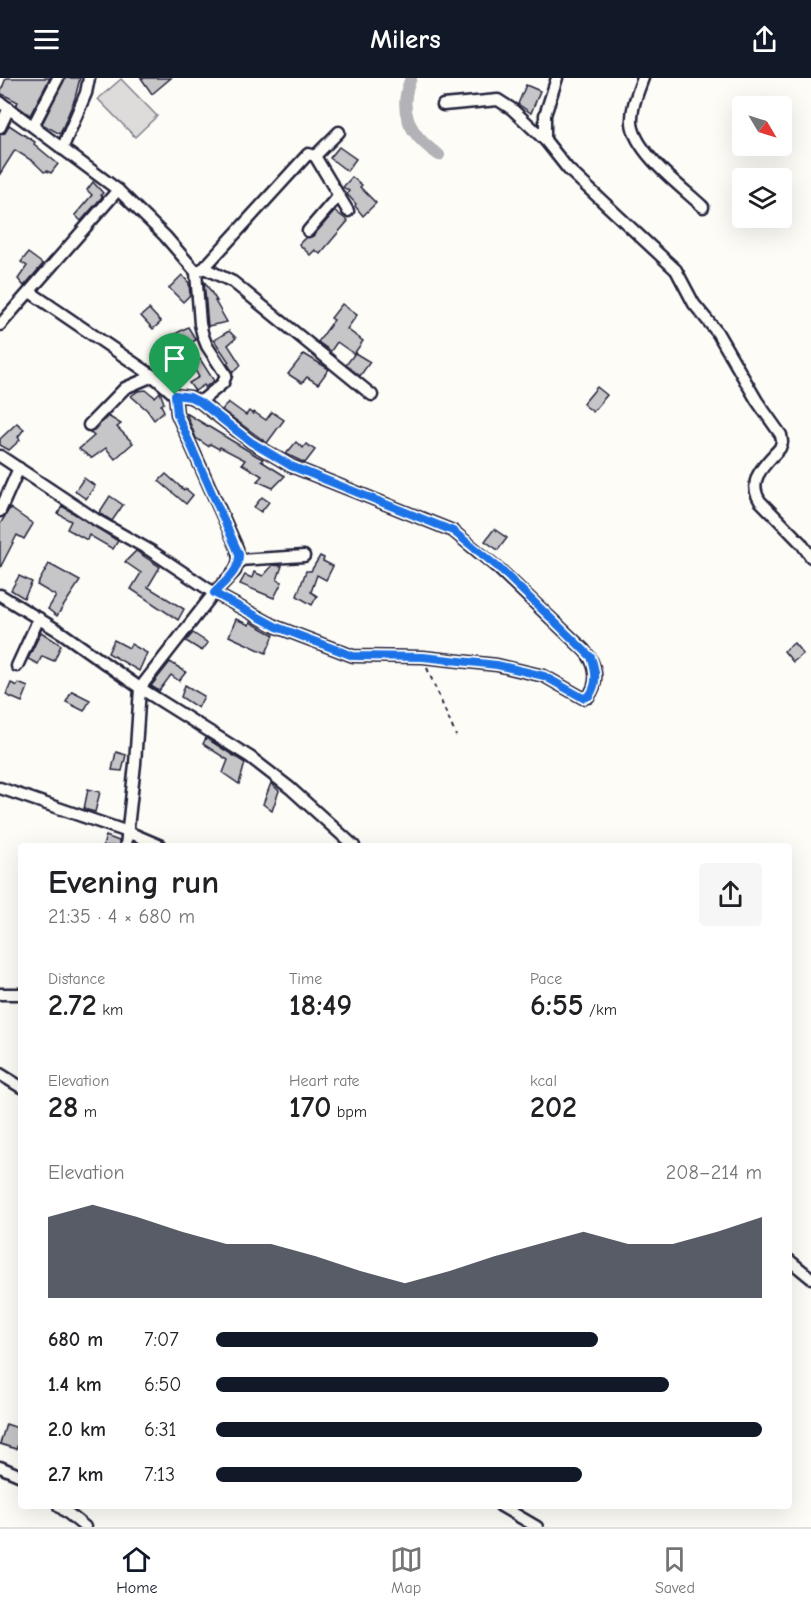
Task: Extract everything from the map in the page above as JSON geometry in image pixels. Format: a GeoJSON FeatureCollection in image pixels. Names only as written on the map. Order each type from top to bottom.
{"type":"FeatureCollection","features":[{"type":"Feature","properties":{"kind":"street"},"geometry":{"type":"LineString","coordinates":[[33,126],[58,78]]}},
{"type":"Feature","properties":{"kind":"street"},"geometry":{"type":"LineString","coordinates":[[62,149],[86,93],[89,78]]}},
{"type":"Feature","properties":{"kind":"street"},"geometry":{"type":"LineString","coordinates":[[544,140],[545,115],[557,78]]}},
{"type":"Feature","properties":{"kind":"street"},"geometry":{"type":"LineString","coordinates":[[643,78],[634,104],[632,122],[636,139],[646,153],[703,207]]}},
{"type":"Feature","properties":{"kind":"street"},"geometry":{"type":"LineString","coordinates":[[443,105],[498,100],[512,109],[544,140],[568,169],[676,270],[694,304],[717,332],[757,401],[781,435],[780,448],[756,478],[754,492],[811,557]]}},
{"type":"Feature","properties":{"kind":"street"},"geometry":{"type":"LineString","coordinates":[[0,127],[5,105],[118,190],[200,270],[233,282],[372,395]]}},
{"type":"Feature","properties":{"kind":"street"},"geometry":{"type":"LineString","coordinates":[[315,156],[339,132]]}},
{"type":"Feature","properties":{"kind":"street"},"geometry":{"type":"LineString","coordinates":[[200,402],[223,383],[226,375],[207,346],[200,324],[200,270],[308,154],[315,156],[348,212]]}},
{"type":"Feature","properties":{"kind":"street"},"geometry":{"type":"LineString","coordinates":[[0,325],[118,190]]}},
{"type":"Feature","properties":{"kind":"street"},"geometry":{"type":"LineString","coordinates":[[308,231],[338,196]]}},
{"type":"Feature","properties":{"kind":"street"},"geometry":{"type":"LineString","coordinates":[[0,456],[98,521],[151,551],[214,593],[277,627],[353,656],[423,657],[497,665],[544,676],[583,698],[589,696],[596,684],[594,665],[585,650],[499,568],[453,531],[291,466],[251,442],[200,402],[190,397],[175,395],[153,376],[30,292]]}},
{"type":"Feature","properties":{"kind":"street"},"geometry":{"type":"LineString","coordinates":[[89,425],[125,388],[153,376]]}},
{"type":"Feature","properties":{"kind":"street"},"geometry":{"type":"LineString","coordinates":[[126,843],[140,688],[214,593],[235,570],[240,560],[237,548],[177,414],[175,395]]}},
{"type":"Feature","properties":{"kind":"street"},"geometry":{"type":"LineString","coordinates":[[0,511],[19,468]]}},
{"type":"Feature","properties":{"kind":"street"},"geometry":{"type":"LineString","coordinates":[[240,560],[304,556]]}},
{"type":"Feature","properties":{"kind":"street"},"geometry":{"type":"LineString","coordinates":[[0,595],[39,618],[140,688],[250,757],[290,788],[351,843]]}},
{"type":"Feature","properties":{"kind":"street"},"geometry":{"type":"LineString","coordinates":[[17,666],[39,618]]}},
{"type":"Feature","properties":{"kind":"street"},"geometry":{"type":"LineString","coordinates":[[0,788],[154,843]]}},
{"type":"Feature","properties":{"kind":"street"},"geometry":{"type":"LineString","coordinates":[[0,994],[18,994]]}},
{"type":"Feature","properties":{"kind":"street"},"geometry":{"type":"LineString","coordinates":[[0,1074],[18,1085]]}},
{"type":"Feature","properties":{"kind":"street"},"geometry":{"type":"LineString","coordinates":[[792,1262],[811,1278]]}},
{"type":"Feature","properties":{"kind":"street"},"geometry":{"type":"LineString","coordinates":[[0,1467],[18,1475]]}},
{"type":"Feature","properties":{"kind":"street"},"geometry":{"type":"LineString","coordinates":[[63,1509],[84,1527]]}},
{"type":"Feature","properties":{"kind":"street"},"geometry":{"type":"LineString","coordinates":[[506,1509],[537,1527]]}},
{"type":"Feature","properties":{"kind":"path"},"geometry":{"type":"LineString","coordinates":[[423,657],[456,736]]}},
{"type":"Feature","properties":{"kind":"shaded area"},"geometry":{"type":"Polygon","coordinates":[[[121,79],[157,116],[135,137],[98,99],[121,79]]]}},
{"type":"Feature","properties":{"kind":"building"},"geometry":{"type":"Polygon","coordinates":[[[6,78],[50,78],[30,115],[16,105],[18,102],[0,93],[6,78]]]}},
{"type":"Feature","properties":{"kind":"building"},"geometry":{"type":"Polygon","coordinates":[[[65,78],[80,78],[75,98],[60,134],[42,124],[65,78]]]}},
{"type":"Feature","properties":{"kind":"building"},"geometry":{"type":"Polygon","coordinates":[[[141,78],[171,78],[152,94],[141,78]]]}},
{"type":"Feature","properties":{"kind":"building"},"geometry":{"type":"Polygon","coordinates":[[[526,85],[540,91],[531,113],[518,104],[526,85]]]}},
{"type":"Feature","properties":{"kind":"building"},"geometry":{"type":"Polygon","coordinates":[[[9,125],[35,142],[34,144],[58,164],[51,173],[44,172],[34,162],[15,150],[0,174],[0,134],[5,133],[9,125]]]}},
{"type":"Feature","properties":{"kind":"building"},"geometry":{"type":"Polygon","coordinates":[[[339,147],[356,159],[347,171],[330,158],[339,147]]]}},
{"type":"Feature","properties":{"kind":"building"},"geometry":{"type":"Polygon","coordinates":[[[352,177],[362,185],[360,187],[376,203],[363,216],[347,194],[349,191],[343,187],[352,177]]]}},
{"type":"Feature","properties":{"kind":"building"},"geometry":{"type":"Polygon","coordinates":[[[93,182],[103,193],[102,197],[81,221],[75,215],[92,195],[87,190],[93,182]]]}},
{"type":"Feature","properties":{"kind":"building"},"geometry":{"type":"Polygon","coordinates":[[[335,211],[348,221],[320,254],[315,250],[310,255],[299,244],[305,238],[313,236],[335,211]]]}},
{"type":"Feature","properties":{"kind":"building"},"geometry":{"type":"Polygon","coordinates":[[[28,253],[43,264],[24,286],[18,279],[27,266],[21,262],[28,253]]]}},
{"type":"Feature","properties":{"kind":"building"},"geometry":{"type":"Polygon","coordinates":[[[182,275],[189,283],[190,295],[183,302],[169,288],[182,275]]]}},
{"type":"Feature","properties":{"kind":"building"},"geometry":{"type":"Polygon","coordinates":[[[204,281],[217,301],[215,301],[227,322],[208,326],[204,281]]]}},
{"type":"Feature","properties":{"kind":"building"},"geometry":{"type":"Polygon","coordinates":[[[342,304],[357,315],[347,329],[363,341],[354,354],[337,342],[331,351],[318,342],[334,320],[331,318],[342,304]]]}},
{"type":"Feature","properties":{"kind":"building"},"geometry":{"type":"Polygon","coordinates":[[[149,309],[161,322],[153,329],[141,316],[149,309]]]}},
{"type":"Feature","properties":{"kind":"building"},"geometry":{"type":"Polygon","coordinates":[[[188,327],[196,340],[180,349],[173,335],[188,327]]]}},
{"type":"Feature","properties":{"kind":"building"},"geometry":{"type":"Polygon","coordinates":[[[229,331],[236,338],[228,345],[241,365],[233,372],[214,340],[229,331]]]}},
{"type":"Feature","properties":{"kind":"building"},"geometry":{"type":"Polygon","coordinates":[[[355,353],[370,362],[360,376],[346,365],[355,353]]]}},
{"type":"Feature","properties":{"kind":"building"},"geometry":{"type":"Polygon","coordinates":[[[304,354],[329,369],[318,384],[307,377],[302,383],[288,374],[304,354]]]}},
{"type":"Feature","properties":{"kind":"building"},"geometry":{"type":"Polygon","coordinates":[[[200,359],[214,381],[195,391],[189,383],[199,377],[192,365],[200,359]]]}},
{"type":"Feature","properties":{"kind":"building"},"geometry":{"type":"Polygon","coordinates":[[[597,387],[607,395],[593,412],[583,404],[597,387]]]}},
{"type":"Feature","properties":{"kind":"building"},"geometry":{"type":"Polygon","coordinates":[[[146,390],[155,397],[160,392],[164,403],[161,405],[164,411],[154,420],[147,410],[131,396],[138,391],[146,390]]]}},
{"type":"Feature","properties":{"kind":"building"},"geometry":{"type":"Polygon","coordinates":[[[228,402],[246,415],[249,411],[253,414],[254,412],[266,420],[272,412],[284,420],[267,443],[222,410],[228,402]]]}},
{"type":"Feature","properties":{"kind":"building"},"geometry":{"type":"Polygon","coordinates":[[[186,413],[263,459],[261,461],[285,476],[273,488],[257,481],[262,476],[242,464],[245,460],[220,447],[219,449],[210,444],[208,446],[196,438],[186,413]]]}},
{"type":"Feature","properties":{"kind":"building"},"geometry":{"type":"Polygon","coordinates":[[[108,416],[121,424],[117,427],[133,443],[115,459],[106,448],[92,458],[79,449],[94,436],[90,432],[108,416]]]}},
{"type":"Feature","properties":{"kind":"building"},"geometry":{"type":"Polygon","coordinates":[[[17,423],[24,429],[18,437],[20,440],[9,450],[0,445],[0,439],[17,423]]]}},
{"type":"Feature","properties":{"kind":"building"},"geometry":{"type":"Polygon","coordinates":[[[296,442],[303,448],[306,444],[315,450],[305,463],[286,454],[296,442]]]}},
{"type":"Feature","properties":{"kind":"building"},"geometry":{"type":"Polygon","coordinates":[[[166,474],[193,495],[186,504],[159,481],[166,474]]]}},
{"type":"Feature","properties":{"kind":"building"},"geometry":{"type":"Polygon","coordinates":[[[84,478],[95,486],[86,499],[75,491],[84,478]]]}},
{"type":"Feature","properties":{"kind":"building"},"geometry":{"type":"Polygon","coordinates":[[[110,496],[123,505],[112,521],[99,513],[110,496]]]}},
{"type":"Feature","properties":{"kind":"building"},"geometry":{"type":"Polygon","coordinates":[[[262,497],[269,502],[261,512],[254,507],[262,497]]]}},
{"type":"Feature","properties":{"kind":"building"},"geometry":{"type":"Polygon","coordinates":[[[62,506],[118,541],[113,549],[89,535],[87,540],[67,529],[71,521],[58,514],[62,506]]]}},
{"type":"Feature","properties":{"kind":"building"},"geometry":{"type":"Polygon","coordinates":[[[10,508],[33,524],[24,539],[17,535],[0,568],[0,524],[10,508]]]}},
{"type":"Feature","properties":{"kind":"building"},"geometry":{"type":"Polygon","coordinates":[[[494,529],[507,538],[498,550],[485,541],[494,529]]]}},
{"type":"Feature","properties":{"kind":"building"},"geometry":{"type":"Polygon","coordinates":[[[136,551],[160,567],[148,587],[184,609],[178,620],[131,589],[141,573],[125,562],[136,551]]]}},
{"type":"Feature","properties":{"kind":"building"},"geometry":{"type":"Polygon","coordinates":[[[320,556],[324,558],[323,561],[333,566],[326,580],[317,575],[311,592],[317,596],[312,605],[297,596],[306,571],[311,571],[320,556]]]}},
{"type":"Feature","properties":{"kind":"building"},"geometry":{"type":"Polygon","coordinates":[[[49,564],[80,581],[57,616],[48,609],[56,596],[37,585],[49,564]]]}},
{"type":"Feature","properties":{"kind":"building"},"geometry":{"type":"Polygon","coordinates":[[[273,565],[282,566],[277,580],[282,582],[274,598],[240,584],[245,575],[252,578],[254,572],[263,576],[273,565]]]}},
{"type":"Feature","properties":{"kind":"building"},"geometry":{"type":"Polygon","coordinates":[[[19,576],[32,582],[24,598],[11,590],[19,576]]]}},
{"type":"Feature","properties":{"kind":"building"},"geometry":{"type":"Polygon","coordinates":[[[236,619],[249,625],[250,622],[274,635],[266,653],[229,636],[236,619]]]}},
{"type":"Feature","properties":{"kind":"building"},"geometry":{"type":"Polygon","coordinates":[[[41,632],[61,645],[54,661],[42,656],[38,664],[28,659],[41,632]]]}},
{"type":"Feature","properties":{"kind":"building"},"geometry":{"type":"Polygon","coordinates":[[[193,633],[208,643],[202,651],[186,641],[193,633]]]}},
{"type":"Feature","properties":{"kind":"building"},"geometry":{"type":"Polygon","coordinates":[[[114,640],[129,648],[131,644],[147,653],[139,671],[108,653],[114,640]]]}},
{"type":"Feature","properties":{"kind":"building"},"geometry":{"type":"Polygon","coordinates":[[[794,643],[803,654],[793,662],[784,651],[794,643]]]}},
{"type":"Feature","properties":{"kind":"building"},"geometry":{"type":"Polygon","coordinates":[[[170,662],[186,672],[179,681],[171,675],[159,691],[151,686],[170,662]]]}},
{"type":"Feature","properties":{"kind":"building"},"geometry":{"type":"Polygon","coordinates":[[[11,683],[28,687],[22,702],[6,695],[11,683]]]}},
{"type":"Feature","properties":{"kind":"building"},"geometry":{"type":"Polygon","coordinates":[[[185,685],[204,696],[198,708],[181,697],[185,685]]]}},
{"type":"Feature","properties":{"kind":"building"},"geometry":{"type":"Polygon","coordinates":[[[72,691],[90,700],[84,711],[66,702],[72,691]]]}},
{"type":"Feature","properties":{"kind":"building"},"geometry":{"type":"Polygon","coordinates":[[[206,738],[245,763],[239,784],[223,773],[228,760],[203,744],[206,738]]]}},
{"type":"Feature","properties":{"kind":"building"},"geometry":{"type":"Polygon","coordinates":[[[116,752],[126,755],[122,771],[112,770],[116,752]]]}},
{"type":"Feature","properties":{"kind":"building"},"geometry":{"type":"Polygon","coordinates":[[[271,783],[279,791],[272,811],[263,804],[271,783]]]}},
{"type":"Feature","properties":{"kind":"building"},"geometry":{"type":"Polygon","coordinates":[[[88,789],[100,792],[95,812],[84,809],[88,789]]]}},
{"type":"Feature","properties":{"kind":"building"},"geometry":{"type":"Polygon","coordinates":[[[106,836],[119,841],[119,843],[104,843],[106,836]]]}},
{"type":"Feature","properties":{"kind":"building"},"geometry":{"type":"Polygon","coordinates":[[[6,1424],[18,1428],[16,1449],[0,1444],[6,1424]]]}},
{"type":"Feature","properties":{"kind":"waterway"},"geometry":{"type":"LineString","coordinates":[[411,78],[405,101],[409,122],[420,140],[439,155]]}},
{"type":"Feature","properties":{"kind":"route"},"geometry":{"type":"LineString","coordinates":[[175,395],[190,397],[200,402],[251,442],[291,466],[453,531],[499,568],[591,657],[596,684],[589,696],[583,698],[544,676],[497,665],[423,657],[353,656],[277,627],[214,593],[238,566],[239,554],[210,484],[177,414],[175,395]]}}]}
